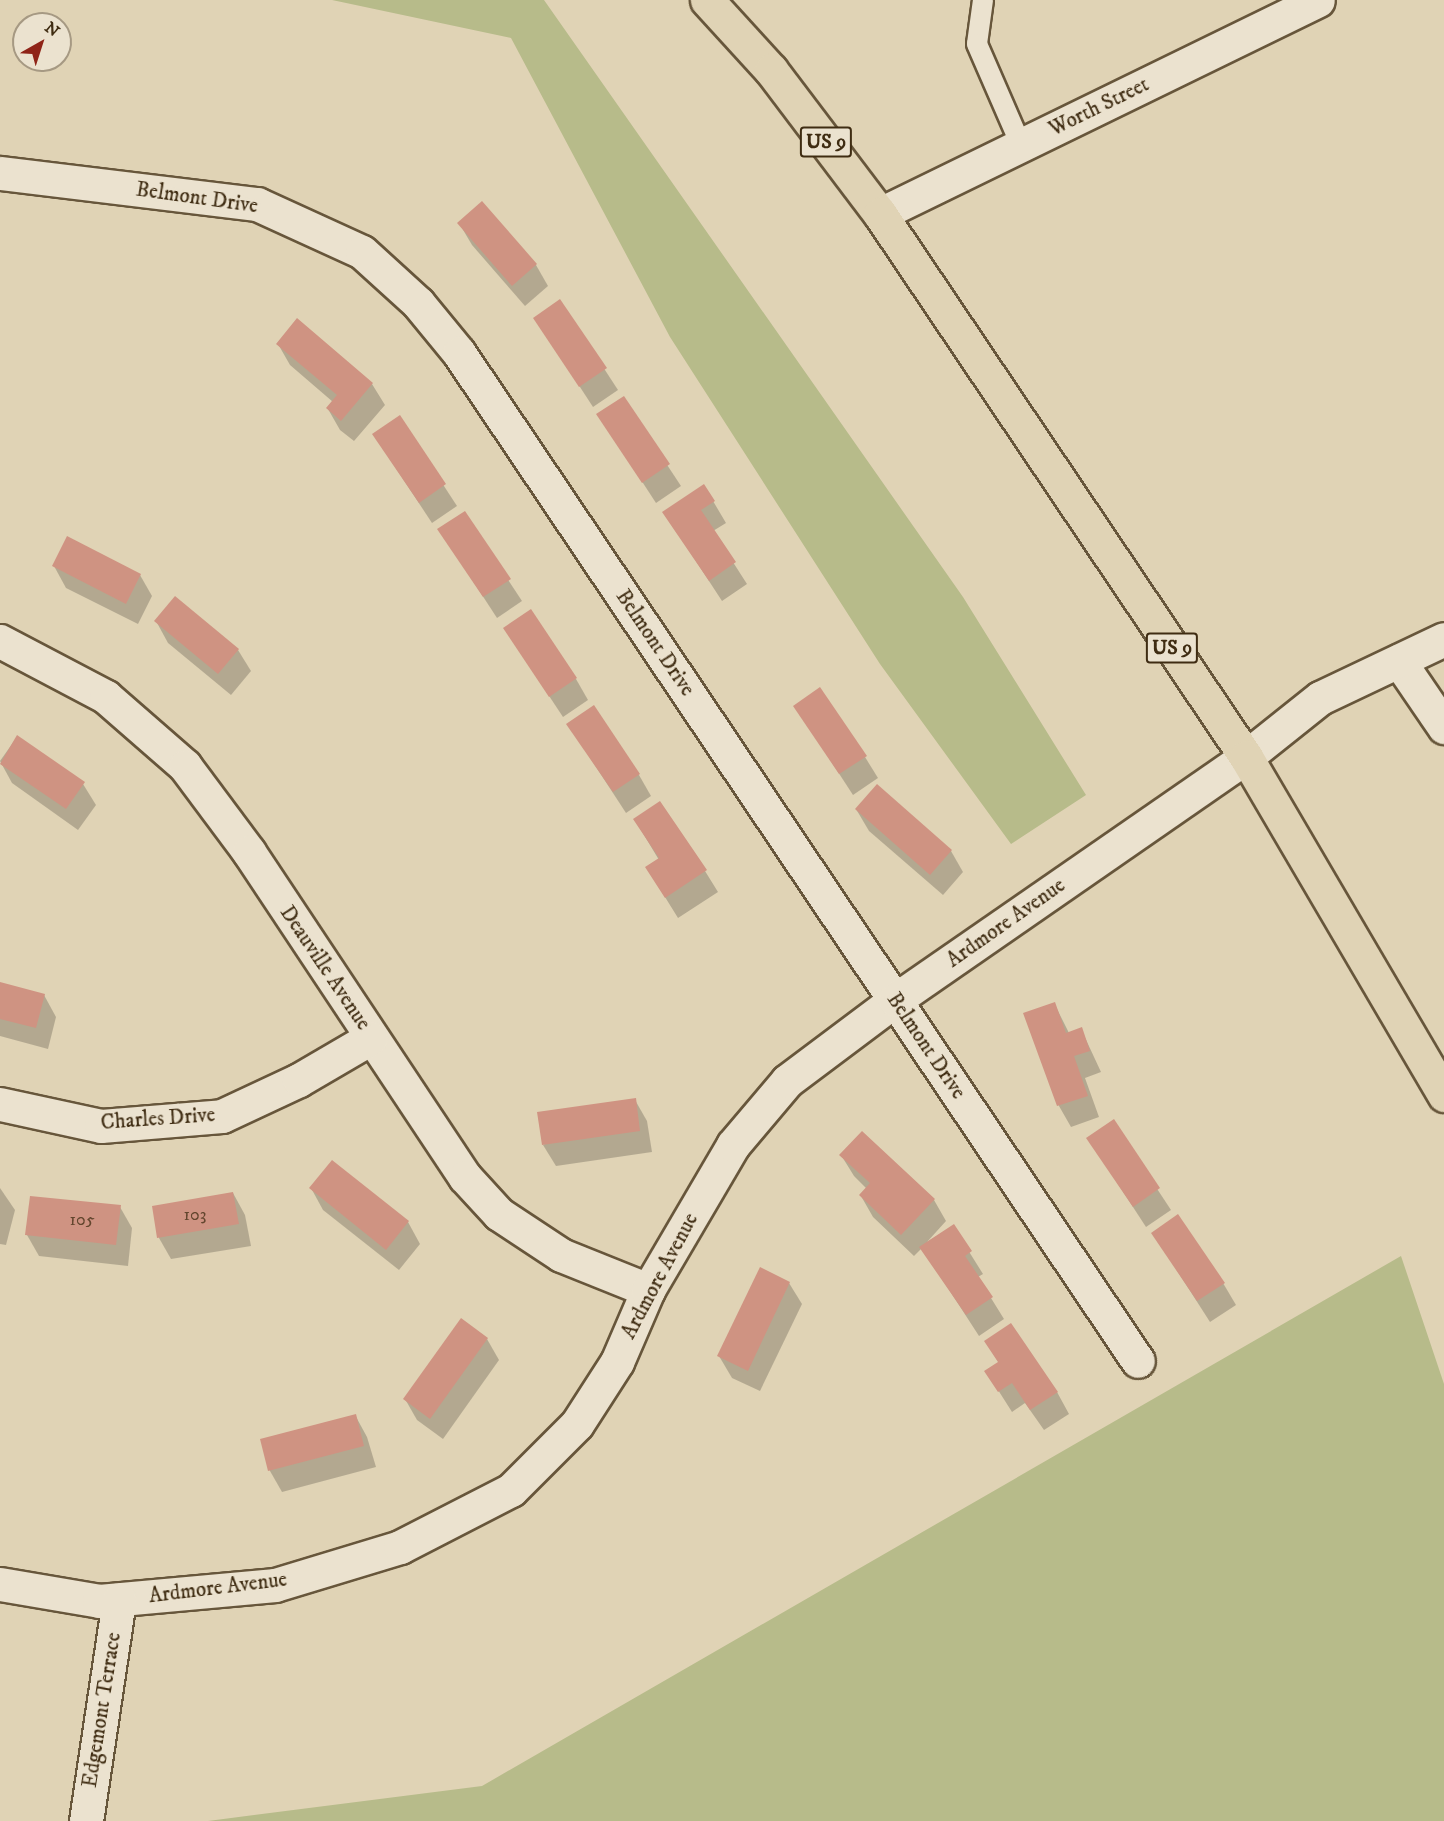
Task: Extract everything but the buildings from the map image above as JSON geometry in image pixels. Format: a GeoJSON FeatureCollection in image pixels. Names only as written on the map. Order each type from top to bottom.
{"type":"FeatureCollection","features":[{"type":"Feature","properties":{"kind":"highway","name":"US 9"},"geometry":{"type":"LineString","coordinates":[[707,0],[771,70],[880,214],[1246,757],[1444,1095]]}},
{"type":"Feature","properties":{"kind":"highway","name":"US 9"},"geometry":{"type":"LineString","coordinates":[[735,0],[771,70]]}},
{"type":"Feature","properties":{"kind":"street","name":"Worth Street"},"geometry":{"type":"LineString","coordinates":[[880,214],[1318,0]]}},
{"type":"Feature","properties":{"kind":"street","name":"Belmont Drive"},"geometry":{"type":"LineString","coordinates":[[0,173],[258,204],[362,252],[402,289],[459,353],[1138,1360]]}},
{"type":"Feature","properties":{"kind":"street","name":"Ardmore Avenue"},"geometry":{"type":"LineString","coordinates":[[0,1584],[99,1601],[275,1585],[400,1547],[511,1490],[577,1424],[617,1362],[648,1290],[733,1145],[787,1081],[895,1000],[1246,757],[1320,698],[1444,639]]}},
{"type":"Feature","properties":{"kind":"street","name":"Deauville Avenue"},"geometry":{"type":"LineString","coordinates":[[0,641],[106,697],[185,766],[249,852],[465,1177],[499,1214],[561,1255],[648,1290]]}},
{"type":"Feature","properties":{"kind":"street"},"geometry":{"type":"LineString","coordinates":[[1399,661],[1444,727]]}},
{"type":"Feature","properties":{"kind":"street","name":"Charles Drive"},"geometry":{"type":"LineString","coordinates":[[0,1104],[101,1126],[222,1116],[299,1080],[371,1038]]}},
{"type":"Feature","properties":{"kind":"street","name":"Edgemont Terrace"},"geometry":{"type":"LineString","coordinates":[[86,1821],[119,1599]]}},
{"type":"Feature","properties":{"kind":"lane"},"geometry":{"type":"LineString","coordinates":[[982,0],[977,44],[1021,145]]}},
{"type":"Feature","properties":{"kind":"green space"},"geometry":{"type":"Polygon","coordinates":[[[332,0],[544,0],[963,597],[1086,795],[1011,844],[880,664],[670,337],[511,38],[332,0]]]}},
{"type":"Feature","properties":{"kind":"green space"},"geometry":{"type":"Polygon","coordinates":[[[1401,1256],[1444,1384],[1444,1821],[208,1821],[482,1786],[1401,1256]]]}}]}
